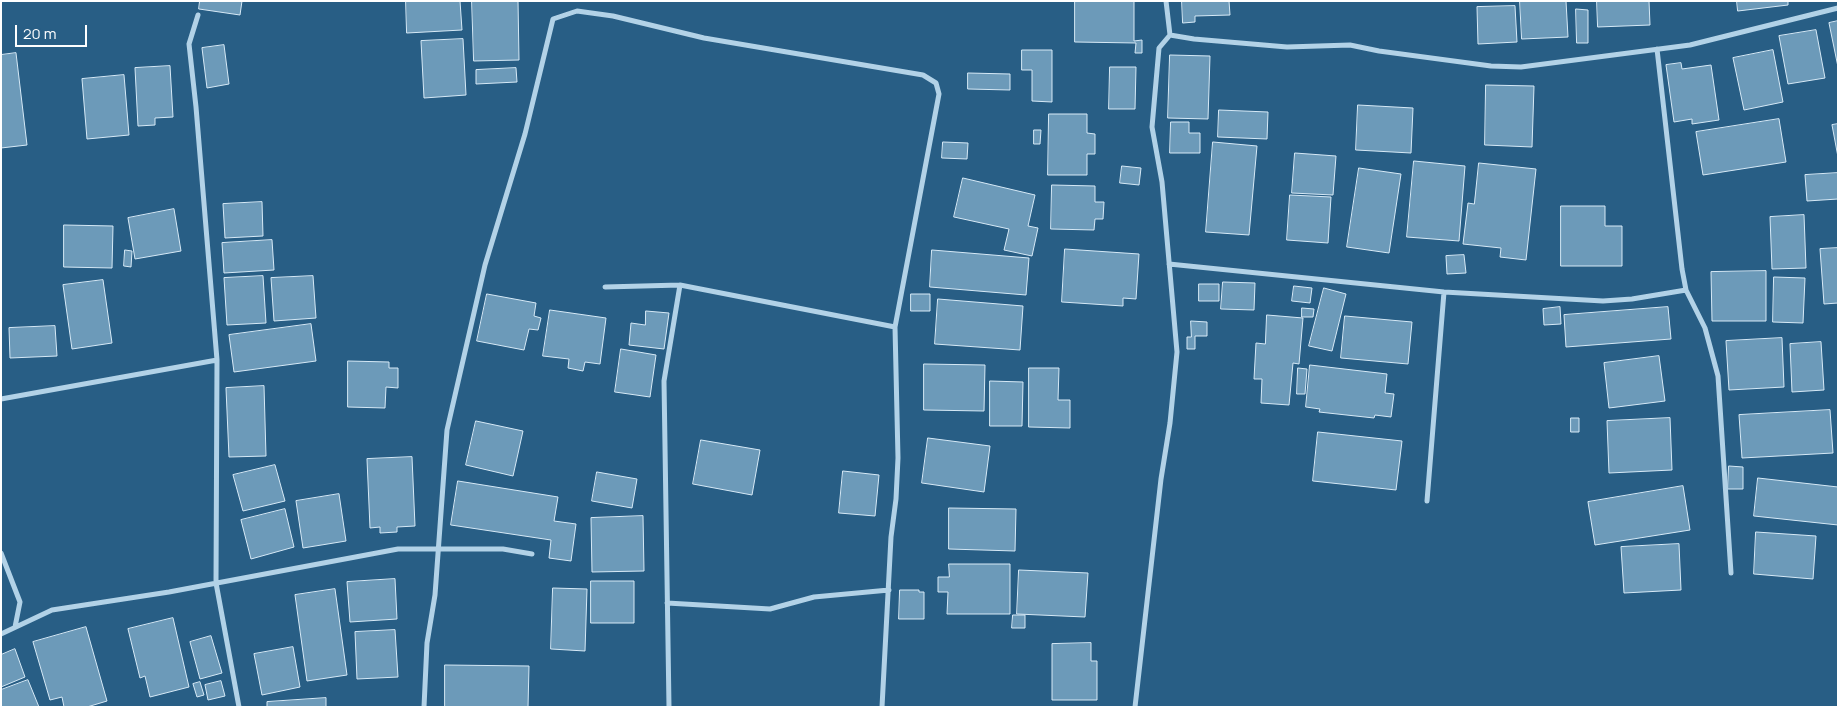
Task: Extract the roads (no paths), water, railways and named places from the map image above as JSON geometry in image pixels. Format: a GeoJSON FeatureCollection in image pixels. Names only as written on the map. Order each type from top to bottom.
{"type":"FeatureCollection","features":[{"type":"Feature","properties":{"kind":"street"},"geometry":{"type":"LineString","coordinates":[[1135,707],[1177,352],[1162,182],[1152,127],[1159,48],[1170,35],[1166,1]]}},
{"type":"Feature","properties":{"kind":"street"},"geometry":{"type":"LineString","coordinates":[[1170,35],[1194,39],[1287,47],[1350,45],[1379,51],[1491,66],[1521,67],[1690,45],[1838,8]]}},
{"type":"Feature","properties":{"kind":"street"},"geometry":{"type":"LineString","coordinates":[[424,707],[428,643],[435,595],[446,430],[484,265],[525,134],[553,19],[577,11],[613,16],[704,38],[923,75],[936,83],[939,94],[895,327],[898,458],[896,499],[891,537],[882,707]]}},
{"type":"Feature","properties":{"kind":"street"},"geometry":{"type":"LineString","coordinates":[[198,15],[189,44],[217,360],[216,583],[239,707]]}},
{"type":"Feature","properties":{"kind":"street"},"geometry":{"type":"LineString","coordinates":[[1657,49],[1686,290],[1705,328],[1718,376],[1731,574]]}},
{"type":"Feature","properties":{"kind":"street"},"geometry":{"type":"LineString","coordinates":[[1169,264],[1444,292],[1603,301],[1632,299],[1686,290]]}},
{"type":"Feature","properties":{"kind":"street"},"geometry":{"type":"LineString","coordinates":[[606,287],[680,285],[895,327]]}},
{"type":"Feature","properties":{"kind":"street"},"geometry":{"type":"LineString","coordinates":[[670,707],[664,381],[680,285]]}},
{"type":"Feature","properties":{"kind":"street"},"geometry":{"type":"LineString","coordinates":[[1427,501],[1444,292]]}},
{"type":"Feature","properties":{"kind":"street"},"geometry":{"type":"LineString","coordinates":[[1,400],[217,360]]}},
{"type":"Feature","properties":{"kind":"street"},"geometry":{"type":"LineString","coordinates":[[1,634],[52,610],[169,592],[398,549],[503,548],[532,554]]}},
{"type":"Feature","properties":{"kind":"street"},"geometry":{"type":"LineString","coordinates":[[1,553],[20,602],[15,627]]}},
{"type":"Feature","properties":{"kind":"street"},"geometry":{"type":"LineString","coordinates":[[667,603],[770,609],[814,598],[889,590]]}}]}
